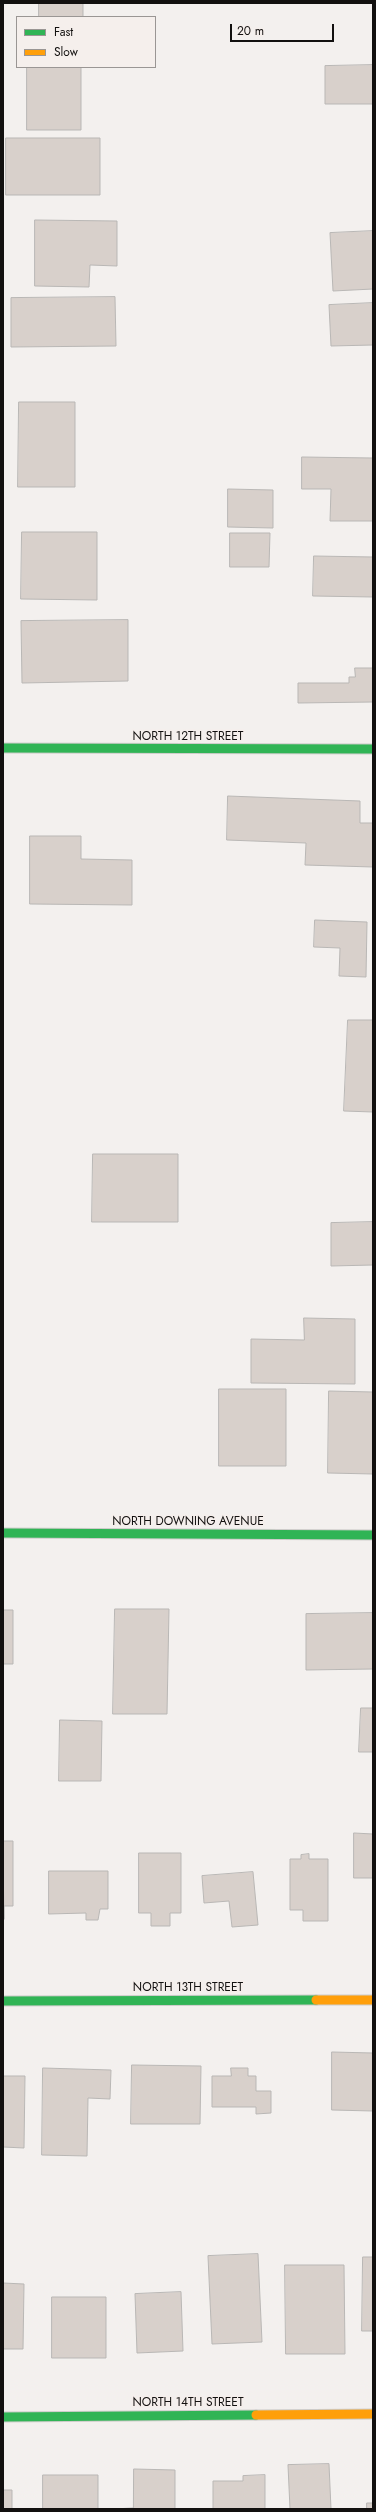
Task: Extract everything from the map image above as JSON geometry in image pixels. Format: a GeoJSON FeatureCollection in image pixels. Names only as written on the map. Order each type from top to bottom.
{"type":"FeatureCollection","features":[{"type":"Feature","properties":{"kind":"street","name":"NORTH 12TH STREET"},"geometry":{"type":"LineString","coordinates":[[3,748],[373,749]]}},
{"type":"Feature","properties":{"kind":"street","name":"NORTH DOWNING AVENUE"},"geometry":{"type":"LineString","coordinates":[[3,1533],[373,1534]]}},
{"type":"Feature","properties":{"kind":"street","name":"NORTH 13TH STREET"},"geometry":{"type":"LineString","coordinates":[[3,2001],[373,2000]]}},
{"type":"Feature","properties":{"kind":"street","name":"NORTH 14TH STREET"},"geometry":{"type":"LineString","coordinates":[[3,2416],[373,2414]]}},
{"type":"Feature","properties":{"kind":"building"},"geometry":{"type":"Polygon","coordinates":[[[39,3],[83,3],[83,16],[39,16],[39,3]]]}},
{"type":"Feature","properties":{"kind":"building"},"geometry":{"type":"Polygon","coordinates":[[[373,65],[373,104],[325,104],[325,66],[373,65]]]}},
{"type":"Feature","properties":{"kind":"building"},"geometry":{"type":"Polygon","coordinates":[[[27,68],[81,68],[81,130],[27,130],[27,68]]]}},
{"type":"Feature","properties":{"kind":"building"},"geometry":{"type":"Polygon","coordinates":[[[6,138],[100,138],[100,195],[6,195],[6,138]]]}},
{"type":"Feature","properties":{"kind":"building"},"geometry":{"type":"Polygon","coordinates":[[[35,220],[117,221],[117,266],[90,265],[89,287],[35,286],[35,220]]]}},
{"type":"Feature","properties":{"kind":"building"},"geometry":{"type":"Polygon","coordinates":[[[373,231],[373,289],[333,291],[330,233],[373,231]]]}},
{"type":"Feature","properties":{"kind":"building"},"geometry":{"type":"Polygon","coordinates":[[[115,297],[116,346],[11,347],[11,298],[115,297]]]}},
{"type":"Feature","properties":{"kind":"building"},"geometry":{"type":"Polygon","coordinates":[[[373,303],[373,345],[331,346],[329,305],[373,303]]]}},
{"type":"Feature","properties":{"kind":"building"},"geometry":{"type":"Polygon","coordinates":[[[19,402],[75,402],[75,487],[18,487],[19,402]]]}},
{"type":"Feature","properties":{"kind":"building"},"geometry":{"type":"Polygon","coordinates":[[[302,457],[373,458],[373,521],[330,521],[331,489],[302,489],[302,457]]]}},
{"type":"Feature","properties":{"kind":"building"},"geometry":{"type":"Polygon","coordinates":[[[228,489],[273,490],[273,528],[228,527],[228,489]]]}},
{"type":"Feature","properties":{"kind":"building"},"geometry":{"type":"Polygon","coordinates":[[[22,532],[97,532],[97,600],[21,599],[22,532]]]}},
{"type":"Feature","properties":{"kind":"building"},"geometry":{"type":"Polygon","coordinates":[[[230,533],[270,533],[269,567],[230,567],[230,533]]]}},
{"type":"Feature","properties":{"kind":"building"},"geometry":{"type":"Polygon","coordinates":[[[314,556],[373,557],[373,597],[313,596],[314,556]]]}},
{"type":"Feature","properties":{"kind":"building"},"geometry":{"type":"Polygon","coordinates":[[[128,620],[128,681],[22,683],[21,621],[128,620]]]}},
{"type":"Feature","properties":{"kind":"building"},"geometry":{"type":"Polygon","coordinates":[[[355,668],[373,668],[373,702],[298,703],[298,683],[349,683],[349,677],[355,677],[355,668]]]}},
{"type":"Feature","properties":{"kind":"building"},"geometry":{"type":"Polygon","coordinates":[[[228,796],[360,801],[360,823],[373,823],[373,867],[305,865],[306,843],[227,840],[228,796]]]}},
{"type":"Feature","properties":{"kind":"building"},"geometry":{"type":"Polygon","coordinates":[[[30,836],[81,836],[81,859],[132,860],[132,905],[30,904],[30,836]]]}},
{"type":"Feature","properties":{"kind":"building"},"geometry":{"type":"Polygon","coordinates":[[[315,920],[367,922],[366,977],[339,976],[340,948],[314,947],[315,920]]]}},
{"type":"Feature","properties":{"kind":"building"},"geometry":{"type":"Polygon","coordinates":[[[348,1020],[373,1020],[373,1112],[344,1111],[348,1020]]]}},
{"type":"Feature","properties":{"kind":"building"},"geometry":{"type":"Polygon","coordinates":[[[93,1154],[178,1154],[178,1222],[92,1222],[93,1154]]]}},
{"type":"Feature","properties":{"kind":"building"},"geometry":{"type":"Polygon","coordinates":[[[373,1222],[373,1265],[331,1266],[331,1223],[373,1222]]]}},
{"type":"Feature","properties":{"kind":"building"},"geometry":{"type":"Polygon","coordinates":[[[304,1318],[355,1319],[355,1384],[251,1383],[251,1339],[304,1340],[304,1318]]]}},
{"type":"Feature","properties":{"kind":"building"},"geometry":{"type":"Polygon","coordinates":[[[219,1389],[286,1389],[286,1466],[219,1466],[219,1389]]]}},
{"type":"Feature","properties":{"kind":"building"},"geometry":{"type":"Polygon","coordinates":[[[329,1391],[373,1392],[373,1474],[328,1473],[329,1391]]]}},
{"type":"Feature","properties":{"kind":"building"},"geometry":{"type":"Polygon","coordinates":[[[115,1609],[169,1609],[167,1714],[113,1714],[115,1609]]]}},
{"type":"Feature","properties":{"kind":"building"},"geometry":{"type":"Polygon","coordinates":[[[3,1610],[13,1610],[13,1664],[3,1664],[3,1610]]]}},
{"type":"Feature","properties":{"kind":"building"},"geometry":{"type":"Polygon","coordinates":[[[373,1613],[373,1669],[306,1670],[306,1614],[373,1613]]]}},
{"type":"Feature","properties":{"kind":"building"},"geometry":{"type":"Polygon","coordinates":[[[361,1708],[373,1708],[373,1752],[359,1752],[361,1708]]]}},
{"type":"Feature","properties":{"kind":"building"},"geometry":{"type":"Polygon","coordinates":[[[60,1720],[102,1721],[101,1781],[59,1781],[60,1720]]]}},
{"type":"Feature","properties":{"kind":"building"},"geometry":{"type":"Polygon","coordinates":[[[354,1833],[373,1834],[373,1878],[354,1878],[354,1833]]]}},
{"type":"Feature","properties":{"kind":"building"},"geometry":{"type":"Polygon","coordinates":[[[3,1841],[13,1841],[13,1906],[4,1906],[4,1919],[3,1841]]]}},
{"type":"Feature","properties":{"kind":"building"},"geometry":{"type":"Polygon","coordinates":[[[139,1853],[181,1853],[181,1913],[170,1913],[170,1926],[151,1926],[151,1913],[139,1913],[139,1853]]]}},
{"type":"Feature","properties":{"kind":"building"},"geometry":{"type":"Polygon","coordinates":[[[309,1854],[309,1859],[328,1859],[328,1921],[303,1921],[303,1910],[290,1910],[290,1859],[301,1859],[301,1855],[309,1854]]]}},
{"type":"Feature","properties":{"kind":"building"},"geometry":{"type":"Polygon","coordinates":[[[49,1871],[108,1871],[108,1909],[100,1909],[98,1920],[86,1920],[86,1913],[49,1914],[49,1871]]]}},
{"type":"Feature","properties":{"kind":"building"},"geometry":{"type":"Polygon","coordinates":[[[253,1872],[258,1925],[232,1927],[229,1901],[204,1903],[202,1876],[253,1872]]]}},
{"type":"Feature","properties":{"kind":"building"},"geometry":{"type":"Polygon","coordinates":[[[332,2052],[373,2053],[373,2111],[332,2110],[332,2052]]]}},
{"type":"Feature","properties":{"kind":"building"},"geometry":{"type":"Polygon","coordinates":[[[132,2065],[201,2066],[200,2124],[131,2124],[132,2065]]]}},
{"type":"Feature","properties":{"kind":"building"},"geometry":{"type":"Polygon","coordinates":[[[43,2068],[111,2070],[110,2099],[88,2098],[87,2156],[42,2155],[43,2068]]]}},
{"type":"Feature","properties":{"kind":"building"},"geometry":{"type":"Polygon","coordinates":[[[231,2068],[248,2068],[248,2076],[256,2076],[256,2091],[271,2091],[271,2113],[256,2114],[256,2107],[212,2107],[212,2076],[231,2076],[231,2068]]]}},
{"type":"Feature","properties":{"kind":"building"},"geometry":{"type":"Polygon","coordinates":[[[3,2076],[25,2076],[24,2148],[3,2147],[3,2076]]]}},
{"type":"Feature","properties":{"kind":"building"},"geometry":{"type":"Polygon","coordinates":[[[258,2254],[262,2342],[212,2344],[208,2256],[258,2254]]]}},
{"type":"Feature","properties":{"kind":"building"},"geometry":{"type":"Polygon","coordinates":[[[363,2257],[373,2257],[373,2331],[362,2331],[363,2257]]]}},
{"type":"Feature","properties":{"kind":"building"},"geometry":{"type":"Polygon","coordinates":[[[285,2265],[344,2265],[345,2354],[286,2354],[285,2265]]]}},
{"type":"Feature","properties":{"kind":"building"},"geometry":{"type":"Polygon","coordinates":[[[3,2283],[24,2284],[23,2349],[3,2349],[3,2283]]]}},
{"type":"Feature","properties":{"kind":"building"},"geometry":{"type":"Polygon","coordinates":[[[181,2292],[183,2351],[137,2353],[135,2294],[181,2292]]]}},
{"type":"Feature","properties":{"kind":"building"},"geometry":{"type":"Polygon","coordinates":[[[52,2297],[106,2297],[106,2358],[52,2358],[52,2297]]]}},
{"type":"Feature","properties":{"kind":"building"},"geometry":{"type":"Polygon","coordinates":[[[329,2464],[331,2509],[290,2509],[288,2465],[329,2464]]]}},
{"type":"Feature","properties":{"kind":"building"},"geometry":{"type":"Polygon","coordinates":[[[134,2469],[175,2470],[175,2509],[113,2509],[133,2508],[134,2469]]]}},
{"type":"Feature","properties":{"kind":"building"},"geometry":{"type":"Polygon","coordinates":[[[43,2475],[98,2475],[98,2509],[43,2509],[43,2475]]]}},
{"type":"Feature","properties":{"kind":"building"},"geometry":{"type":"Polygon","coordinates":[[[265,2475],[265,2509],[213,2509],[213,2481],[243,2481],[243,2476],[265,2475]]]}},
{"type":"Feature","properties":{"kind":"building"},"geometry":{"type":"Polygon","coordinates":[[[3,2490],[12,2490],[12,2509],[3,2509],[3,2490]]]}},
{"type":"Feature","properties":{"kind":"building"},"geometry":{"type":"Polygon","coordinates":[[[367,2503],[373,2503],[373,2509],[367,2509],[367,2503]]]}},
{"type":"Feature","properties":{"kind":"traffic: fast"},"geometry":{"type":"LineString","coordinates":[[3,748],[373,749]]}},
{"type":"Feature","properties":{"kind":"traffic: fast"},"geometry":{"type":"LineString","coordinates":[[3,1533],[373,1535]]}},
{"type":"Feature","properties":{"kind":"traffic: fast"},"geometry":{"type":"LineString","coordinates":[[3,2001],[316,2000]]}},
{"type":"Feature","properties":{"kind":"traffic: fast"},"geometry":{"type":"LineString","coordinates":[[3,2417],[256,2415]]}},
{"type":"Feature","properties":{"kind":"traffic: slow"},"geometry":{"type":"LineString","coordinates":[[316,2000],[373,2000]]}},
{"type":"Feature","properties":{"kind":"traffic: slow"},"geometry":{"type":"LineString","coordinates":[[256,2415],[373,2414]]}}]}
